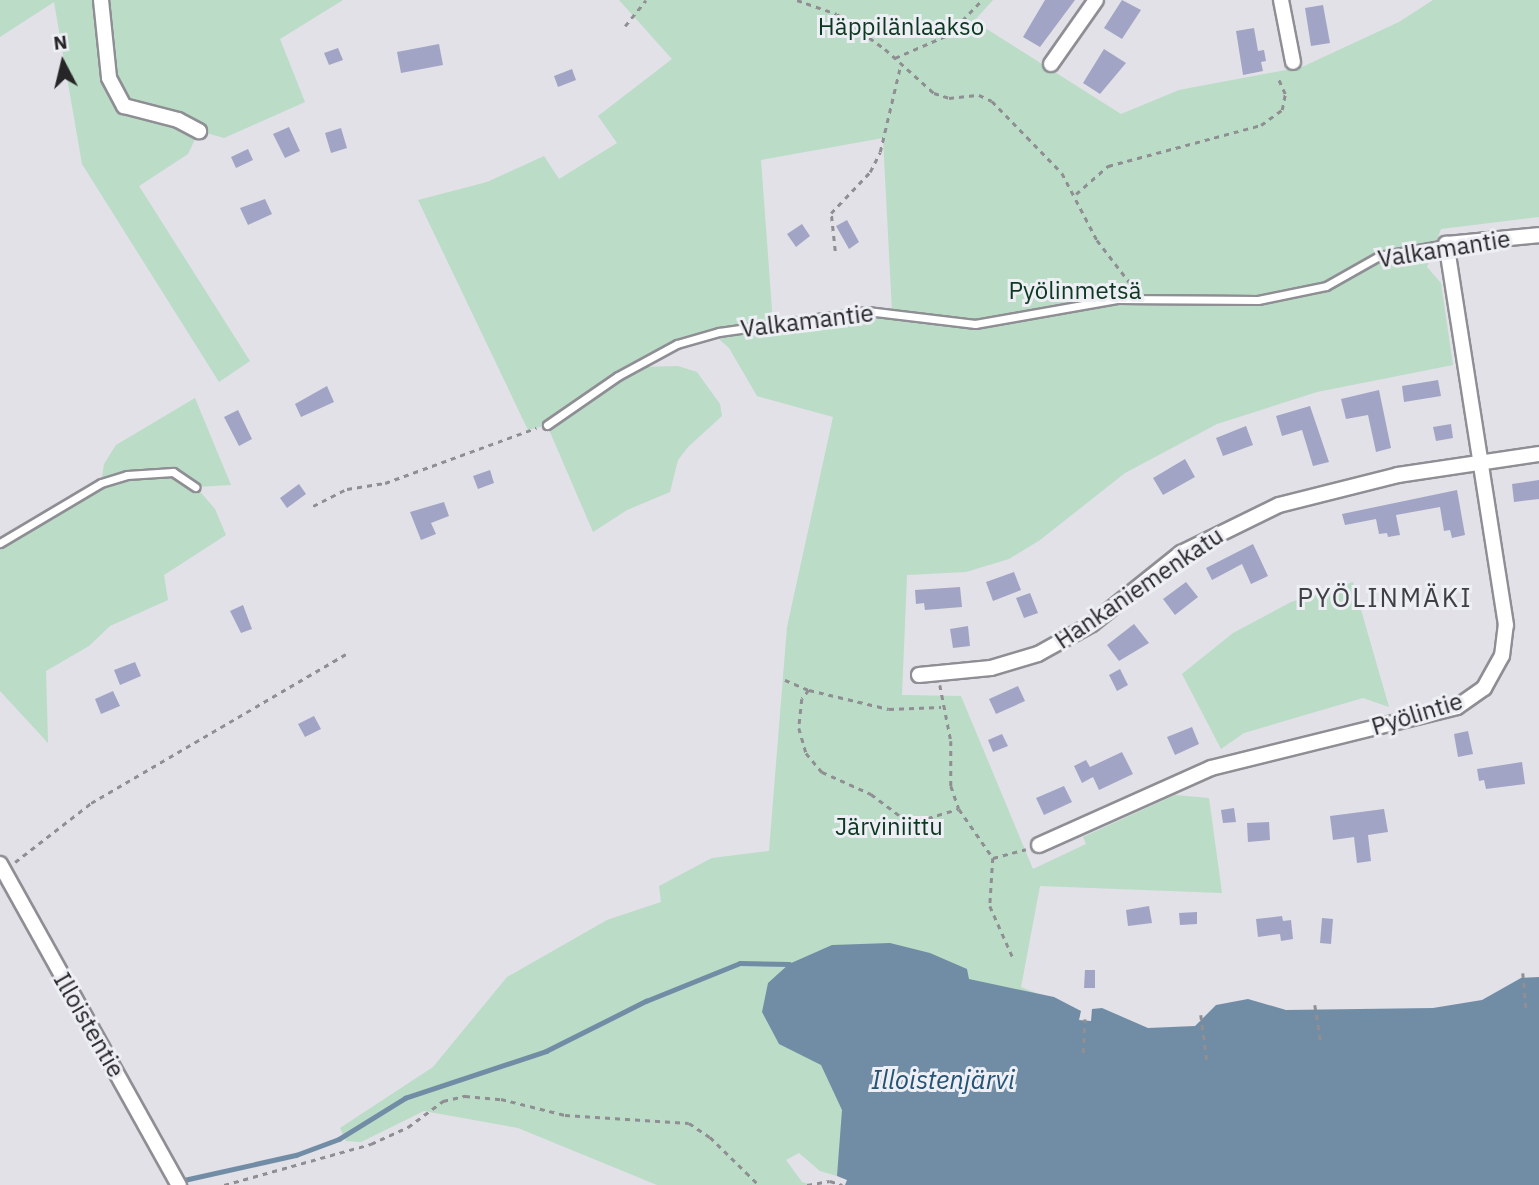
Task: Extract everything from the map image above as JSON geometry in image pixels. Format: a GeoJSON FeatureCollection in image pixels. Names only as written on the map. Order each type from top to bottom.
{"type":"FeatureCollection","features":[{"type":"Feature","properties":{"kind":"street"},"geometry":{"type":"LineString","coordinates":[[101,0],[109,78],[124,106],[178,120],[199,131]]}},
{"type":"Feature","properties":{"kind":"street"},"geometry":{"type":"LineString","coordinates":[[1051,64],[1096,0]]}},
{"type":"Feature","properties":{"kind":"street"},"geometry":{"type":"LineString","coordinates":[[1281,0],[1293,62]]}},
{"type":"Feature","properties":{"kind":"street","name":"Valkamantie"},"geometry":{"type":"LineString","coordinates":[[1446,244],[1539,236]]}},
{"type":"Feature","properties":{"kind":"street","name":"Pyölintie"},"geometry":{"type":"LineString","coordinates":[[1034,847],[1210,768],[1449,710],[1484,688],[1502,656],[1506,625],[1446,244]]}},
{"type":"Feature","properties":{"kind":"street","name":"Hankaniemenkatu"},"geometry":{"type":"LineString","coordinates":[[919,675],[991,668],[1038,654],[1092,624],[1181,553],[1279,505],[1345,487],[1479,460],[1539,454]]}},
{"type":"Feature","properties":{"kind":"street","name":"Illoistentie"},"geometry":{"type":"LineString","coordinates":[[1,866],[179,1185]]}},
{"type":"Feature","properties":{"kind":"lane","name":"Valkamantie"},"geometry":{"type":"LineString","coordinates":[[547,425],[618,376],[677,344],[711,334],[867,312],[975,324],[1141,298],[1258,300],[1326,286],[1380,256],[1446,244]]}},
{"type":"Feature","properties":{"kind":"lane"},"geometry":{"type":"LineString","coordinates":[[0,543],[101,483],[127,475],[173,472],[195,486]]}},
{"type":"Feature","properties":{"kind":"path"},"geometry":{"type":"LineString","coordinates":[[625,26],[646,0]]}},
{"type":"Feature","properties":{"kind":"path"},"geometry":{"type":"LineString","coordinates":[[797,0],[837,14],[895,58],[934,93],[949,98],[979,95],[992,101],[1062,173],[1076,194],[1097,240],[1141,298]]}},
{"type":"Feature","properties":{"kind":"path"},"geometry":{"type":"LineString","coordinates":[[895,58],[948,35],[982,0]]}},
{"type":"Feature","properties":{"kind":"path"},"geometry":{"type":"LineString","coordinates":[[835,251],[831,213],[870,173],[880,152],[901,63]]}},
{"type":"Feature","properties":{"kind":"path"},"geometry":{"type":"LineString","coordinates":[[1076,194],[1108,166],[1261,125],[1282,110],[1285,94],[1278,78]]}},
{"type":"Feature","properties":{"kind":"path"},"geometry":{"type":"LineString","coordinates":[[313,506],[347,489],[385,483],[547,425]]}},
{"type":"Feature","properties":{"kind":"path"},"geometry":{"type":"LineString","coordinates":[[1,866],[112,790],[299,685],[346,654]]}},
{"type":"Feature","properties":{"kind":"path"},"geometry":{"type":"LineString","coordinates":[[785,680],[809,690],[889,709],[941,707]]}},
{"type":"Feature","properties":{"kind":"path"},"geometry":{"type":"LineString","coordinates":[[809,690],[802,699],[799,728],[806,753],[822,772],[871,794],[902,817],[918,821],[959,809]]}},
{"type":"Feature","properties":{"kind":"path"},"geometry":{"type":"LineString","coordinates":[[940,693],[941,707],[949,728],[951,786],[959,809],[993,858],[990,906],[1014,960]]}},
{"type":"Feature","properties":{"kind":"path"},"geometry":{"type":"LineString","coordinates":[[993,858],[1034,847]]}},
{"type":"Feature","properties":{"kind":"path"},"geometry":{"type":"LineString","coordinates":[[1523,973],[1526,1010]]}},
{"type":"Feature","properties":{"kind":"path"},"geometry":{"type":"LineString","coordinates":[[1315,1005],[1321,1044]]}},
{"type":"Feature","properties":{"kind":"path"},"geometry":{"type":"LineString","coordinates":[[1201,1015],[1207,1060]]}},
{"type":"Feature","properties":{"kind":"path"},"geometry":{"type":"LineString","coordinates":[[1083,1053],[1085,1019]]}},
{"type":"Feature","properties":{"kind":"path"},"geometry":{"type":"LineString","coordinates":[[224,1185],[372,1144],[408,1127],[443,1101],[465,1096],[501,1099],[565,1115],[689,1123],[710,1137],[759,1185]]}},
{"type":"Feature","properties":{"kind":"path"},"geometry":{"type":"LineString","coordinates":[[808,1184],[830,1181],[842,1185]]}},
{"type":"Feature","properties":{"kind":"green space"},"geometry":{"type":"Polygon","coordinates":[[[0,0],[343,0],[280,39],[305,102],[224,138],[199,131],[188,154],[139,186],[250,361],[219,382],[82,164],[54,2],[0,37],[0,0]]]}},
{"type":"Feature","properties":{"kind":"green space"},"geometry":{"type":"Polygon","coordinates":[[[619,0],[993,0],[974,21],[1121,114],[1179,90],[1302,67],[1399,22],[1433,0],[1539,0],[1539,217],[1441,229],[1427,267],[1441,283],[1453,365],[1317,392],[1217,424],[1125,473],[1040,540],[1009,559],[966,572],[907,575],[902,695],[961,696],[1033,869],[1086,844],[1083,837],[1175,795],[1209,798],[1222,893],[1040,886],[1021,987],[1081,1011],[837,1176],[820,1171],[799,1153],[786,1160],[802,1182],[812,1185],[657,1185],[518,1128],[424,1111],[361,1142],[346,1141],[340,1128],[433,1067],[507,977],[607,920],[661,902],[659,886],[712,858],[769,851],[787,627],[833,417],[757,396],[729,348],[718,338],[703,335],[637,367],[678,366],[697,372],[720,404],[722,416],[688,447],[678,460],[670,492],[627,510],[593,532],[547,425],[528,430],[418,200],[487,182],[544,156],[559,179],[617,143],[598,116],[672,59],[619,0]],[[883,138],[761,160],[773,324],[892,311],[883,138]]]}},
{"type":"Feature","properties":{"kind":"green space"},"geometry":{"type":"Polygon","coordinates":[[[195,398],[231,485],[196,487],[215,509],[226,535],[164,575],[168,600],[110,626],[89,646],[46,671],[48,743],[0,691],[0,543],[101,483],[104,464],[116,445],[195,398]]]}},
{"type":"Feature","properties":{"kind":"green space"},"geometry":{"type":"Polygon","coordinates":[[[1353,582],[1389,707],[1363,698],[1244,733],[1221,749],[1182,674],[1233,633],[1291,602],[1353,582]]]}},
{"type":"Feature","properties":{"kind":"water","name":"Illoistenjärvi"},"geometry":{"type":"Polygon","coordinates":[[[890,943],[930,953],[967,969],[969,979],[1054,997],[1081,1011],[1079,1020],[1091,1021],[1092,1009],[1102,1008],[1148,1028],[1195,1026],[1216,1005],[1248,999],[1286,1010],[1433,1008],[1482,1000],[1521,978],[1539,977],[1539,1185],[845,1185],[847,1180],[837,1176],[842,1110],[821,1065],[779,1044],[762,1012],[768,983],[789,964],[832,945],[890,943]]]}},
{"type":"Feature","properties":{"kind":"building"},"geometry":{"type":"Polygon","coordinates":[[[1045,0],[1075,0],[1040,47],[1023,37],[1045,0]]]}},
{"type":"Feature","properties":{"kind":"building"},"geometry":{"type":"Polygon","coordinates":[[[1122,0],[1141,10],[1122,39],[1104,28],[1122,0]]]}},
{"type":"Feature","properties":{"kind":"building"},"geometry":{"type":"Polygon","coordinates":[[[1323,5],[1330,43],[1311,46],[1305,8],[1323,5]]]}},
{"type":"Feature","properties":{"kind":"building"},"geometry":{"type":"Polygon","coordinates":[[[1254,28],[1258,51],[1264,50],[1266,61],[1261,62],[1263,71],[1243,75],[1236,31],[1254,28]]]}},
{"type":"Feature","properties":{"kind":"building"},"geometry":{"type":"Polygon","coordinates":[[[439,44],[443,65],[401,73],[397,52],[439,44]]]}},
{"type":"Feature","properties":{"kind":"building"},"geometry":{"type":"Polygon","coordinates":[[[338,48],[343,60],[329,65],[324,53],[338,48]]]}},
{"type":"Feature","properties":{"kind":"building"},"geometry":{"type":"Polygon","coordinates":[[[1104,49],[1126,63],[1100,94],[1083,83],[1104,49]]]}},
{"type":"Feature","properties":{"kind":"building"},"geometry":{"type":"Polygon","coordinates":[[[572,69],[576,80],[558,87],[554,76],[572,69]]]}},
{"type":"Feature","properties":{"kind":"building"},"geometry":{"type":"Polygon","coordinates":[[[289,127],[300,151],[285,158],[273,134],[289,127]]]}},
{"type":"Feature","properties":{"kind":"building"},"geometry":{"type":"Polygon","coordinates":[[[341,128],[347,148],[331,153],[325,133],[341,128]]]}},
{"type":"Feature","properties":{"kind":"building"},"geometry":{"type":"Polygon","coordinates":[[[248,149],[253,160],[236,168],[231,157],[248,149]]]}},
{"type":"Feature","properties":{"kind":"building"},"geometry":{"type":"Polygon","coordinates":[[[265,199],[272,214],[248,225],[240,208],[265,199]]]}},
{"type":"Feature","properties":{"kind":"building"},"geometry":{"type":"Polygon","coordinates":[[[847,220],[859,242],[849,249],[836,226],[847,220]]]}},
{"type":"Feature","properties":{"kind":"building"},"geometry":{"type":"Polygon","coordinates":[[[802,224],[810,236],[796,247],[787,234],[802,224]]]}},
{"type":"Feature","properties":{"kind":"building"},"geometry":{"type":"Polygon","coordinates":[[[1438,380],[1441,396],[1404,402],[1402,386],[1438,380]]]}},
{"type":"Feature","properties":{"kind":"building"},"geometry":{"type":"Polygon","coordinates":[[[327,386],[334,402],[301,417],[295,404],[327,386]]]}},
{"type":"Feature","properties":{"kind":"building"},"geometry":{"type":"Polygon","coordinates":[[[1379,390],[1391,448],[1376,452],[1368,415],[1346,419],[1341,399],[1379,390]]]}},
{"type":"Feature","properties":{"kind":"building"},"geometry":{"type":"Polygon","coordinates":[[[1310,406],[1329,462],[1313,466],[1302,430],[1282,436],[1276,416],[1310,406]]]}},
{"type":"Feature","properties":{"kind":"building"},"geometry":{"type":"Polygon","coordinates":[[[238,410],[252,439],[239,446],[224,417],[238,410]]]}},
{"type":"Feature","properties":{"kind":"building"},"geometry":{"type":"Polygon","coordinates":[[[1451,424],[1453,438],[1436,441],[1433,427],[1451,424]]]}},
{"type":"Feature","properties":{"kind":"building"},"geometry":{"type":"Polygon","coordinates":[[[1246,426],[1253,445],[1223,456],[1216,438],[1246,426]]]}},
{"type":"Feature","properties":{"kind":"building"},"geometry":{"type":"Polygon","coordinates":[[[1185,459],[1195,477],[1163,495],[1153,478],[1185,459]]]}},
{"type":"Feature","properties":{"kind":"building"},"geometry":{"type":"Polygon","coordinates":[[[490,470],[494,483],[478,489],[473,476],[490,470]]]}},
{"type":"Feature","properties":{"kind":"building"},"geometry":{"type":"Polygon","coordinates":[[[1539,480],[1539,499],[1514,502],[1512,484],[1539,480]]]}},
{"type":"Feature","properties":{"kind":"building"},"geometry":{"type":"Polygon","coordinates":[[[299,484],[306,494],[287,508],[280,498],[299,484]]]}},
{"type":"Feature","properties":{"kind":"building"},"geometry":{"type":"Polygon","coordinates":[[[1457,490],[1465,535],[1452,538],[1450,530],[1444,531],[1440,507],[1396,515],[1400,535],[1388,537],[1387,533],[1379,534],[1376,519],[1345,525],[1342,514],[1457,490]]]}},
{"type":"Feature","properties":{"kind":"building"},"geometry":{"type":"Polygon","coordinates":[[[444,502],[449,516],[431,523],[436,534],[421,540],[410,512],[444,502]]]}},
{"type":"Feature","properties":{"kind":"building"},"geometry":{"type":"Polygon","coordinates":[[[1253,544],[1268,576],[1251,584],[1242,564],[1212,580],[1206,568],[1253,544]]]}},
{"type":"Feature","properties":{"kind":"building"},"geometry":{"type":"Polygon","coordinates":[[[1014,572],[1021,590],[993,601],[986,582],[1014,572]]]}},
{"type":"Feature","properties":{"kind":"building"},"geometry":{"type":"Polygon","coordinates":[[[1186,582],[1198,597],[1175,615],[1163,599],[1186,582]]]}},
{"type":"Feature","properties":{"kind":"building"},"geometry":{"type":"Polygon","coordinates":[[[960,587],[962,607],[925,610],[924,603],[916,604],[915,590],[960,587]]]}},
{"type":"Feature","properties":{"kind":"building"},"geometry":{"type":"Polygon","coordinates":[[[1030,593],[1038,613],[1024,618],[1016,598],[1030,593]]]}},
{"type":"Feature","properties":{"kind":"building"},"geometry":{"type":"Polygon","coordinates":[[[243,605],[252,629],[241,633],[230,611],[243,605]]]}},
{"type":"Feature","properties":{"kind":"building"},"geometry":{"type":"Polygon","coordinates":[[[1134,624],[1149,643],[1119,661],[1107,645],[1134,624]]]}},
{"type":"Feature","properties":{"kind":"building"},"geometry":{"type":"Polygon","coordinates":[[[968,626],[970,646],[953,648],[950,629],[968,626]]]}},
{"type":"Feature","properties":{"kind":"building"},"geometry":{"type":"Polygon","coordinates":[[[135,662],[141,676],[120,685],[114,670],[135,662]]]}},
{"type":"Feature","properties":{"kind":"building"},"geometry":{"type":"Polygon","coordinates":[[[1120,669],[1128,685],[1117,691],[1109,675],[1120,669]]]}},
{"type":"Feature","properties":{"kind":"building"},"geometry":{"type":"Polygon","coordinates":[[[1018,686],[1025,701],[996,714],[989,699],[1018,686]]]}},
{"type":"Feature","properties":{"kind":"building"},"geometry":{"type":"Polygon","coordinates":[[[113,691],[120,706],[101,714],[95,699],[113,691]]]}},
{"type":"Feature","properties":{"kind":"building"},"geometry":{"type":"Polygon","coordinates":[[[314,716],[321,729],[305,737],[298,724],[314,716]]]}},
{"type":"Feature","properties":{"kind":"building"},"geometry":{"type":"Polygon","coordinates":[[[1192,727],[1199,744],[1175,755],[1167,737],[1192,727]]]}},
{"type":"Feature","properties":{"kind":"building"},"geometry":{"type":"Polygon","coordinates":[[[1468,731],[1473,754],[1458,757],[1454,734],[1468,731]]]}},
{"type":"Feature","properties":{"kind":"building"},"geometry":{"type":"Polygon","coordinates":[[[1002,734],[1008,746],[993,752],[988,740],[1002,734]]]}},
{"type":"Feature","properties":{"kind":"building"},"geometry":{"type":"Polygon","coordinates":[[[1122,752],[1133,774],[1099,790],[1093,777],[1082,783],[1074,766],[1086,760],[1090,767],[1122,752]]]}},
{"type":"Feature","properties":{"kind":"building"},"geometry":{"type":"Polygon","coordinates":[[[1522,762],[1525,784],[1486,789],[1484,780],[1479,781],[1477,769],[1522,762]]]}},
{"type":"Feature","properties":{"kind":"building"},"geometry":{"type":"Polygon","coordinates":[[[1064,786],[1072,802],[1044,815],[1036,798],[1064,786]]]}},
{"type":"Feature","properties":{"kind":"building"},"geometry":{"type":"Polygon","coordinates":[[[1234,808],[1236,822],[1223,823],[1221,810],[1234,808]]]}},
{"type":"Feature","properties":{"kind":"building"},"geometry":{"type":"Polygon","coordinates":[[[1384,809],[1388,832],[1368,835],[1371,861],[1357,863],[1354,837],[1333,840],[1330,816],[1384,809]]]}},
{"type":"Feature","properties":{"kind":"building"},"geometry":{"type":"Polygon","coordinates":[[[1269,822],[1270,840],[1248,842],[1247,823],[1269,822]]]}},
{"type":"Feature","properties":{"kind":"building"},"geometry":{"type":"Polygon","coordinates":[[[1149,906],[1152,923],[1128,926],[1126,910],[1149,906]]]}},
{"type":"Feature","properties":{"kind":"building"},"geometry":{"type":"Polygon","coordinates":[[[1197,912],[1197,924],[1180,925],[1179,913],[1197,912]]]}},
{"type":"Feature","properties":{"kind":"building"},"geometry":{"type":"Polygon","coordinates":[[[1282,916],[1283,921],[1291,920],[1293,939],[1281,941],[1280,934],[1258,937],[1256,919],[1282,916]]]}},
{"type":"Feature","properties":{"kind":"building"},"geometry":{"type":"Polygon","coordinates":[[[1322,918],[1333,919],[1331,944],[1320,943],[1322,918]]]}},
{"type":"Feature","properties":{"kind":"building"},"geometry":{"type":"Polygon","coordinates":[[[1085,970],[1095,970],[1095,988],[1084,988],[1085,970]]]}},
{"type":"Feature","properties":{"kind":"waterway"},"geometry":{"type":"LineString","coordinates":[[184,1180],[296,1155],[339,1139],[405,1098],[546,1051],[646,1001],[740,963],[789,964]]}},
{"type":"Feature","properties":{"kind":"district","name":"PYÖLINMÄKI"},"geometry":{"type":"Point","coordinates":[1385,598]}},
{"type":"Feature","properties":{"kind":"park label","name":"Häppilänlaakso"},"geometry":{"type":"Point","coordinates":[901,27]}},
{"type":"Feature","properties":{"kind":"park label","name":"Pyölinmetsä"},"geometry":{"type":"Point","coordinates":[1075,291]}},
{"type":"Feature","properties":{"kind":"park label","name":"Järviniittu"},"geometry":{"type":"Point","coordinates":[889,827]}}]}
